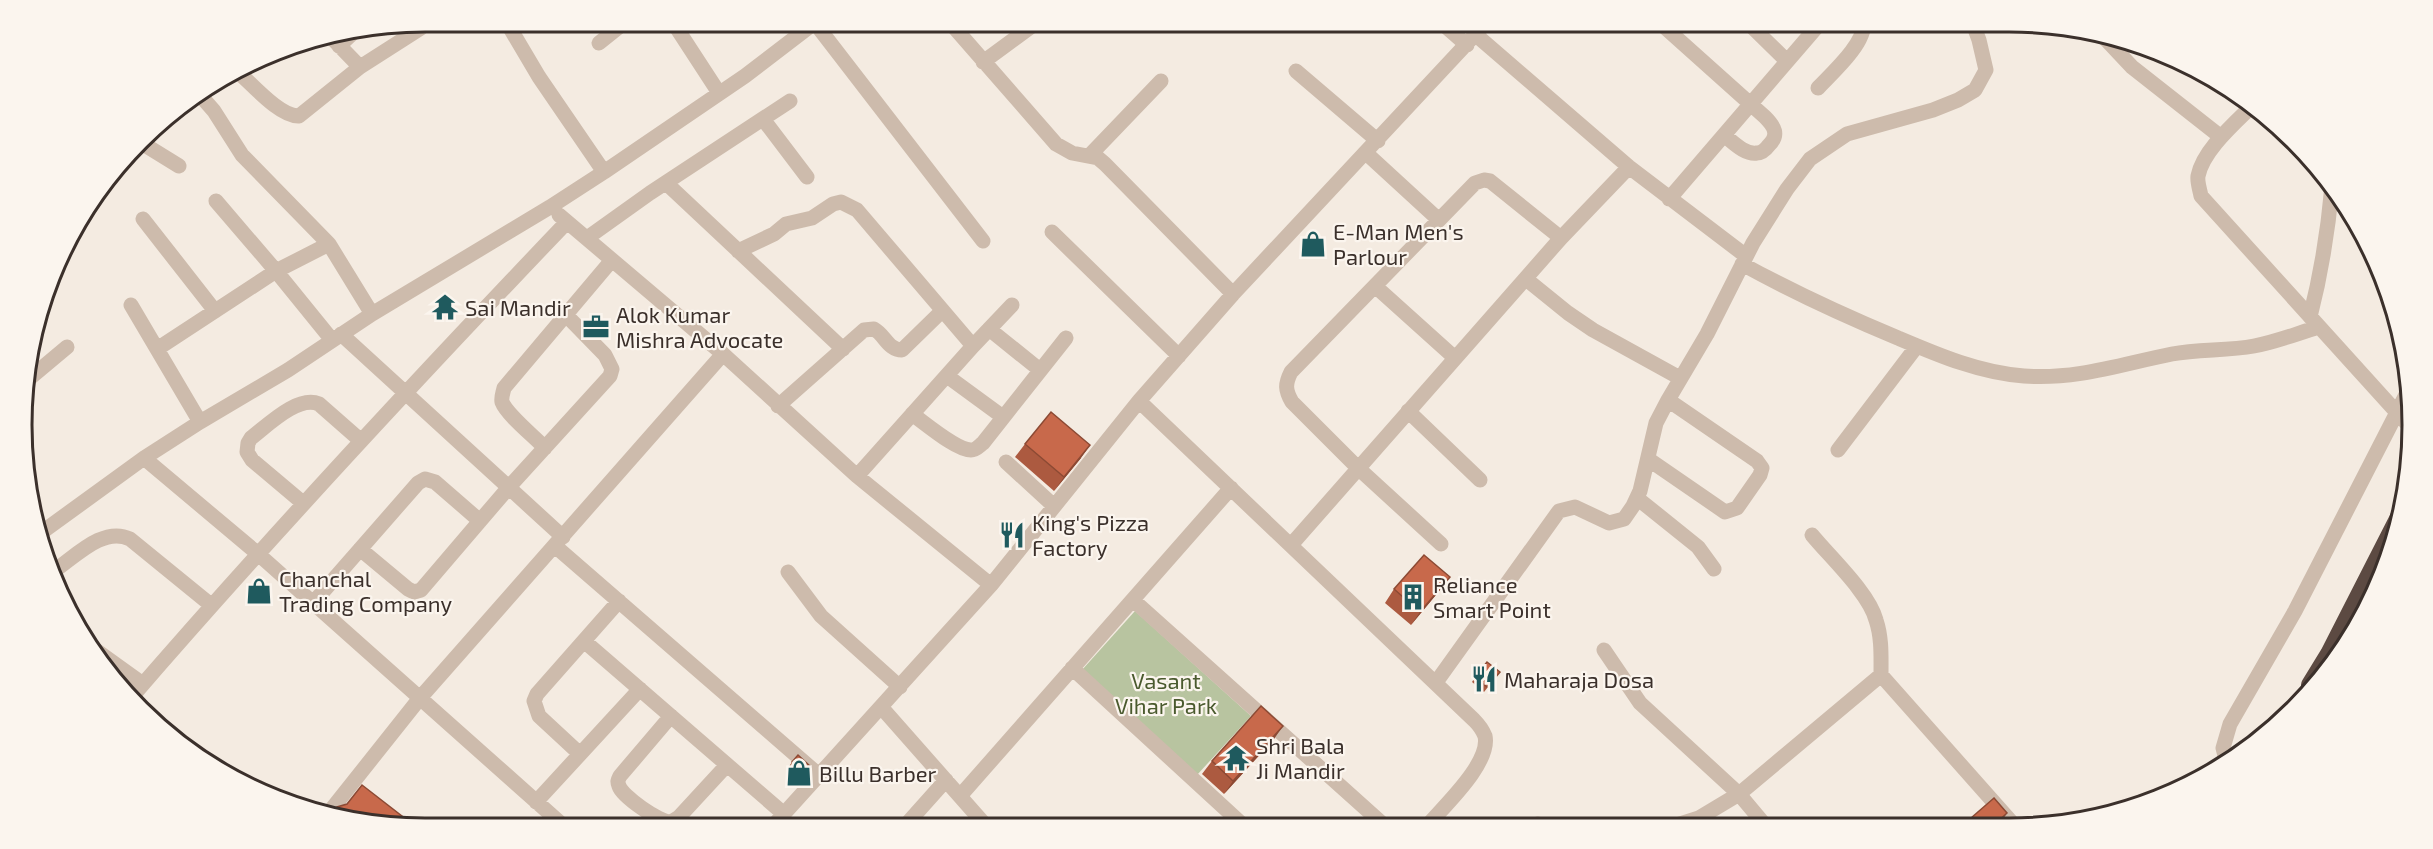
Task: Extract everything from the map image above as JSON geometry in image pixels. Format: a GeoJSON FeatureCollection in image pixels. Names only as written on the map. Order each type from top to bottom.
{"type":"FeatureCollection","features":[{"type":"Feature","properties":{"kind":"highway"},"geometry":{"type":"LineString","coordinates":[[2334,645],[2379,555]]}},
{"type":"Feature","properties":{"kind":"street"},"geometry":{"type":"LineString","coordinates":[[243,76],[281,110],[292,116],[299,116],[360,67],[415,32]]}},
{"type":"Feature","properties":{"kind":"street"},"geometry":{"type":"LineString","coordinates":[[512,32],[539,77],[604,172]]}},
{"type":"Feature","properties":{"kind":"street"},"geometry":{"type":"LineString","coordinates":[[599,43],[613,32]]}},
{"type":"Feature","properties":{"kind":"street"},"geometry":{"type":"LineString","coordinates":[[679,32],[719,93]]}},
{"type":"Feature","properties":{"kind":"street"},"geometry":{"type":"LineString","coordinates":[[46,529],[144,458],[200,422],[288,370],[372,314],[604,172],[719,93],[801,32]]}},
{"type":"Feature","properties":{"kind":"street"},"geometry":{"type":"LineString","coordinates":[[822,32],[983,240]]}},
{"type":"Feature","properties":{"kind":"street"},"geometry":{"type":"LineString","coordinates":[[958,32],[1056,144],[1072,153],[1090,155],[1105,164],[1233,294]]}},
{"type":"Feature","properties":{"kind":"street"},"geometry":{"type":"LineString","coordinates":[[983,62],[1024,32]]}},
{"type":"Feature","properties":{"kind":"street"},"geometry":{"type":"LineString","coordinates":[[1670,32],[1751,104],[1773,125],[1776,133],[1774,140],[1764,150],[1757,153],[1749,152],[1724,135]]}},
{"type":"Feature","properties":{"kind":"street"},"geometry":{"type":"LineString","coordinates":[[1757,32],[1787,61]]}},
{"type":"Feature","properties":{"kind":"street"},"geometry":{"type":"LineString","coordinates":[[1669,199],[1812,32]]}},
{"type":"Feature","properties":{"kind":"street"},"geometry":{"type":"LineString","coordinates":[[1818,88],[1855,46],[1862,37],[1863,32]]}},
{"type":"Feature","properties":{"kind":"street"},"geometry":{"type":"LineString","coordinates":[[1437,681],[1559,511],[1575,507],[1609,523],[1624,519],[1637,498],[1656,423],[1707,334],[1744,260],[1787,189],[1810,159],[1847,134],[1933,110],[1975,90],[1986,70],[1975,32]]}},
{"type":"Feature","properties":{"kind":"street"},"geometry":{"type":"LineString","coordinates":[[780,818],[991,585],[1139,402],[1233,294],[1476,34],[1629,167],[1744,260],[1807,298],[1917,346],[1985,370],[2023,376],[2064,377],[2188,351],[2254,346],[2315,322]]}},
{"type":"Feature","properties":{"kind":"street"},"geometry":{"type":"LineString","coordinates":[[339,46],[346,40]]}},
{"type":"Feature","properties":{"kind":"street"},"geometry":{"type":"LineString","coordinates":[[335,42],[360,67]]}},
{"type":"Feature","properties":{"kind":"street"},"geometry":{"type":"LineString","coordinates":[[2112,46],[2132,66],[2221,137]]}},
{"type":"Feature","properties":{"kind":"street"},"geometry":{"type":"LineString","coordinates":[[1296,70],[1378,141]]}},
{"type":"Feature","properties":{"kind":"street"},"geometry":{"type":"LineString","coordinates":[[1090,155],[1161,81]]}},
{"type":"Feature","properties":{"kind":"street"},"geometry":{"type":"LineString","coordinates":[[204,99],[242,155],[329,244],[372,314]]}},
{"type":"Feature","properties":{"kind":"street"},"geometry":{"type":"LineString","coordinates":[[586,238],[790,101]]}},
{"type":"Feature","properties":{"kind":"street"},"geometry":{"type":"LineString","coordinates":[[2246,112],[2221,137],[2203,163],[2198,178],[2201,196],[2402,417]]}},
{"type":"Feature","properties":{"kind":"street"},"geometry":{"type":"LineString","coordinates":[[763,119],[807,177]]}},
{"type":"Feature","properties":{"kind":"street"},"geometry":{"type":"LineString","coordinates":[[148,146],[179,166]]}},
{"type":"Feature","properties":{"kind":"street"},"geometry":{"type":"LineString","coordinates":[[1366,153],[1439,220]]}},
{"type":"Feature","properties":{"kind":"street"},"geometry":{"type":"LineString","coordinates":[[1291,544],[1561,238],[1629,167]]}},
{"type":"Feature","properties":{"kind":"street"},"geometry":{"type":"LineString","coordinates":[[1441,544],[1358,468],[1292,402],[1286,391],[1286,382],[1291,372],[1468,189],[1484,180],[1490,181],[1561,238]]}},
{"type":"Feature","properties":{"kind":"street"},"geometry":{"type":"LineString","coordinates":[[666,183],[843,349]]}},
{"type":"Feature","properties":{"kind":"street"},"geometry":{"type":"LineString","coordinates":[[2315,322],[2331,200]]}},
{"type":"Feature","properties":{"kind":"street"},"geometry":{"type":"LineString","coordinates":[[216,201],[337,337],[405,391],[509,487],[559,542],[619,602],[820,776]]}},
{"type":"Feature","properties":{"kind":"street"},"geometry":{"type":"LineString","coordinates":[[738,251],[774,234],[786,224],[812,218],[841,202],[847,204],[857,210],[973,346]]}},
{"type":"Feature","properties":{"kind":"street"},"geometry":{"type":"LineString","coordinates":[[550,207],[723,354],[856,476],[991,585]]}},
{"type":"Feature","properties":{"kind":"street"},"geometry":{"type":"LineString","coordinates":[[143,219],[215,311]]}},
{"type":"Feature","properties":{"kind":"street"},"geometry":{"type":"LineString","coordinates":[[136,692],[257,553],[360,440],[567,222]]}},
{"type":"Feature","properties":{"kind":"street"},"geometry":{"type":"LineString","coordinates":[[1052,232],[1179,356]]}},
{"type":"Feature","properties":{"kind":"street"},"geometry":{"type":"LineString","coordinates":[[157,349],[276,271],[329,244]]}},
{"type":"Feature","properties":{"kind":"street"},"geometry":{"type":"LineString","coordinates":[[545,448],[502,403],[501,395],[504,388],[612,260]]}},
{"type":"Feature","properties":{"kind":"street"},"geometry":{"type":"LineString","coordinates":[[1526,279],[1593,330],[1680,378]]}},
{"type":"Feature","properties":{"kind":"street"},"geometry":{"type":"LineString","coordinates":[[1375,286],[1455,358]]}},
{"type":"Feature","properties":{"kind":"street"},"geometry":{"type":"LineString","coordinates":[[131,305],[200,422]]}},
{"type":"Feature","properties":{"kind":"street"},"geometry":{"type":"LineString","coordinates":[[856,476],[1012,305]]}},
{"type":"Feature","properties":{"kind":"street"},"geometry":{"type":"LineString","coordinates":[[778,406],[864,330],[871,328],[879,331],[891,346],[902,350],[942,311]]}},
{"type":"Feature","properties":{"kind":"street"},"geometry":{"type":"LineString","coordinates":[[360,549],[408,589],[414,592],[421,590],[427,584],[509,487],[610,376],[612,369],[605,355],[566,315]]}},
{"type":"Feature","properties":{"kind":"street"},"geometry":{"type":"LineString","coordinates":[[989,329],[1040,370]]}},
{"type":"Feature","properties":{"kind":"street"},"geometry":{"type":"LineString","coordinates":[[912,414],[958,446],[967,450],[975,450],[1066,338]]}},
{"type":"Feature","properties":{"kind":"street"},"geometry":{"type":"LineString","coordinates":[[1838,450],[1917,346]]}},
{"type":"Feature","properties":{"kind":"street"},"geometry":{"type":"LineString","coordinates":[[35,374],[67,347]]}},
{"type":"Feature","properties":{"kind":"street"},"geometry":{"type":"LineString","coordinates":[[334,807],[420,698],[723,354]]}},
{"type":"Feature","properties":{"kind":"street"},"geometry":{"type":"LineString","coordinates":[[947,376],[1004,417]]}},
{"type":"Feature","properties":{"kind":"street"},"geometry":{"type":"LineString","coordinates":[[1648,459],[1725,512],[1737,508],[1761,475],[1762,468],[1757,461],[1668,400]]}},
{"type":"Feature","properties":{"kind":"street"},"geometry":{"type":"LineString","coordinates":[[303,503],[252,460],[247,452],[251,438],[301,403],[312,401],[319,404],[360,440]]}},
{"type":"Feature","properties":{"kind":"street"},"geometry":{"type":"LineString","coordinates":[[1139,402],[1437,681],[1485,735],[1484,752],[1477,767],[1433,818]]}},
{"type":"Feature","properties":{"kind":"street"},"geometry":{"type":"LineString","coordinates":[[2224,753],[2223,748],[2230,724],[2295,610],[2401,404]]}},
{"type":"Feature","properties":{"kind":"street"},"geometry":{"type":"LineString","coordinates":[[1408,411],[1480,480]]}},
{"type":"Feature","properties":{"kind":"street"},"geometry":{"type":"LineString","coordinates":[[144,458],[257,553],[555,818]]}},
{"type":"Feature","properties":{"kind":"street"},"geometry":{"type":"LineString","coordinates":[[1006,462],[1054,506]]}},
{"type":"Feature","properties":{"kind":"street"},"geometry":{"type":"LineString","coordinates":[[313,603],[418,483],[425,479],[435,482],[480,521]]}},
{"type":"Feature","properties":{"kind":"street"},"geometry":{"type":"LineString","coordinates":[[960,796],[1231,488]]}},
{"type":"Feature","properties":{"kind":"street"},"geometry":{"type":"LineString","coordinates":[[1637,498],[1698,548],[1714,569]]}},
{"type":"Feature","properties":{"kind":"street"},"geometry":{"type":"LineString","coordinates":[[58,568],[98,540],[109,535],[120,534],[211,605]]}},
{"type":"Feature","properties":{"kind":"street"},"geometry":{"type":"LineString","coordinates":[[1812,535],[1867,599],[1876,617],[1881,642],[1881,675],[2008,818]]}},
{"type":"Feature","properties":{"kind":"street"},"geometry":{"type":"LineString","coordinates":[[788,572],[821,616],[900,687]]}},
{"type":"Feature","properties":{"kind":"street"},"geometry":{"type":"LineString","coordinates":[[1132,600],[1376,818]]}},
{"type":"Feature","properties":{"kind":"street"},"geometry":{"type":"LineString","coordinates":[[580,754],[539,716],[534,701],[537,694],[619,602]]}},
{"type":"Feature","properties":{"kind":"street"},"geometry":{"type":"LineString","coordinates":[[584,641],[784,814]]}},
{"type":"Feature","properties":{"kind":"street"},"geometry":{"type":"LineString","coordinates":[[1604,650],[1640,702],[1738,794],[1759,818]]}},
{"type":"Feature","properties":{"kind":"street"},"geometry":{"type":"LineString","coordinates":[[110,660],[143,684]]}},
{"type":"Feature","properties":{"kind":"street"},"geometry":{"type":"LineString","coordinates":[[1072,668],[1235,818]]}},
{"type":"Feature","properties":{"kind":"street"},"geometry":{"type":"LineString","coordinates":[[1699,818],[1738,794],[1881,675]]}},
{"type":"Feature","properties":{"kind":"street"},"geometry":{"type":"LineString","coordinates":[[537,802],[640,689]]}},
{"type":"Feature","properties":{"kind":"street"},"geometry":{"type":"LineString","coordinates":[[882,708],[979,818]]}},
{"type":"Feature","properties":{"kind":"street"},"geometry":{"type":"LineString","coordinates":[[656,818],[627,796],[618,783],[620,776],[671,716]]}},
{"type":"Feature","properties":{"kind":"street"},"geometry":{"type":"LineString","coordinates":[[677,818],[727,765]]}},
{"type":"Feature","properties":{"kind":"street"},"geometry":{"type":"LineString","coordinates":[[912,818],[946,780]]}},
{"type":"Feature","properties":{"kind":"green space","name":"Vasant Vihar Park"},"geometry":{"type":"Polygon","coordinates":[[[1135,611],[1251,716],[1197,775],[1082,670],[1135,611]]]}},
{"type":"Feature","properties":{"kind":"building"},"geometry":{"type":"Polygon","coordinates":[[[1051,412],[1090,445],[1064,477],[1025,444],[1051,412]]]}},
{"type":"Feature","properties":{"kind":"building","name":"Reliance Smart Point"},"geometry":{"type":"Polygon","coordinates":[[[1424,555],[1450,577],[1420,612],[1394,589],[1424,555]]]}},
{"type":"Feature","properties":{"kind":"building","name":"Maharaja Dosa"},"geometry":{"type":"Polygon","coordinates":[[[1487,662],[1500,672],[1487,687],[1475,677],[1487,662]]]}},
{"type":"Feature","properties":{"kind":"building","name":"Shri Bala Ji Mandir"},"geometry":{"type":"Polygon","coordinates":[[[1261,706],[1283,726],[1233,781],[1212,761],[1261,706]]]}},
{"type":"Feature","properties":{"kind":"building"},"geometry":{"type":"Polygon","coordinates":[[[798,755],[811,767],[805,774],[792,762],[798,755]]]}},
{"type":"Feature","properties":{"kind":"building"},"geometry":{"type":"Polygon","coordinates":[[[362,785],[403,817],[337,807],[347,804],[362,785]]]}},
{"type":"Feature","properties":{"kind":"building"},"geometry":{"type":"Polygon","coordinates":[[[1994,798],[2007,813],[2002,818],[1971,818],[1994,798]]]}},
{"type":"Feature","properties":{"kind":"place","name":"E-Man Men's Parlour"},"geometry":{"type":"Point","coordinates":[1313,244]}},
{"type":"Feature","properties":{"kind":"place","name":"Sai Mandir"},"geometry":{"type":"Point","coordinates":[445,307]}},
{"type":"Feature","properties":{"kind":"place","name":"Alok Kumar Mishra Advocate"},"geometry":{"type":"Point","coordinates":[596,327]}},
{"type":"Feature","properties":{"kind":"place","name":"King's Pizza Factory"},"geometry":{"type":"Point","coordinates":[1012,535]}},
{"type":"Feature","properties":{"kind":"place","name":"Chanchal Trading Company"},"geometry":{"type":"Point","coordinates":[259,591]}},
{"type":"Feature","properties":{"kind":"place","name":"Reliance Smart Point"},"geometry":{"type":"Point","coordinates":[1413,597]}},
{"type":"Feature","properties":{"kind":"place","name":"Maharaja Dosa"},"geometry":{"type":"Point","coordinates":[1484,679]}},
{"type":"Feature","properties":{"kind":"place","name":"Shri Bala Ji Mandir"},"geometry":{"type":"Point","coordinates":[1236,758]}},
{"type":"Feature","properties":{"kind":"place","name":"Billu Barber"},"geometry":{"type":"Point","coordinates":[799,773]}}]}
